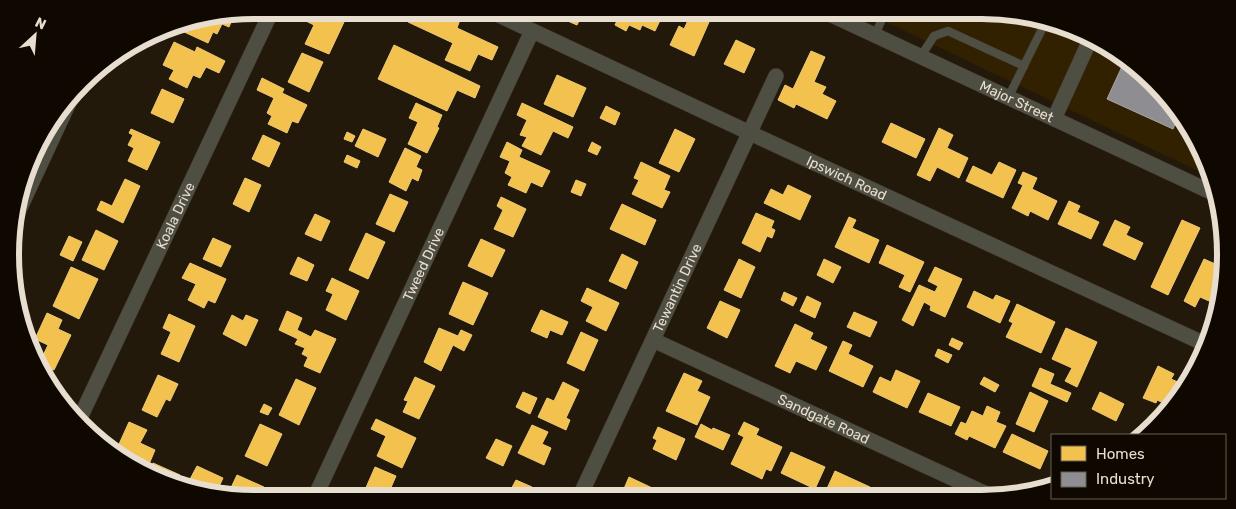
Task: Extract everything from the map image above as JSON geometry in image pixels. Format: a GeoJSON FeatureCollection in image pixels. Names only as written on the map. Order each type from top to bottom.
{"type":"FeatureCollection","features":[{"type":"Feature","properties":{"kind":"street","name":"Koala Drive"},"geometry":{"type":"LineString","coordinates":[[82,415],[268,19]]}},
{"type":"Feature","properties":{"kind":"street","name":"Ipswich Road"},"geometry":{"type":"LineString","coordinates":[[507,19],[1200,342]]}},
{"type":"Feature","properties":{"kind":"street","name":"Major Street"},"geometry":{"type":"LineString","coordinates":[[840,19],[1008,98],[1207,187]]}},
{"type":"Feature","properties":{"kind":"street","name":"Tweed Drive"},"geometry":{"type":"LineString","coordinates":[[318,490],[532,31]]}},
{"type":"Feature","properties":{"kind":"street"},"geometry":{"type":"LineString","coordinates":[[1054,118],[1088,44]]}},
{"type":"Feature","properties":{"kind":"street","name":"Tewantin Drive"},"geometry":{"type":"LineString","coordinates":[[583,490],[776,76]]}},
{"type":"Feature","properties":{"kind":"street","name":"Sandgate Road"},"geometry":{"type":"LineString","coordinates":[[653,340],[978,490]]}},
{"type":"Feature","properties":{"kind":"lane"},"geometry":{"type":"LineString","coordinates":[[875,35],[882,19]]}},
{"type":"Feature","properties":{"kind":"lane"},"geometry":{"type":"LineString","coordinates":[[1008,98],[1043,27]]}},
{"type":"Feature","properties":{"kind":"lane"},"geometry":{"type":"LineString","coordinates":[[920,56],[934,36],[948,31],[1024,66]]}},
{"type":"Feature","properties":{"kind":"shaded area"},"geometry":{"type":"Polygon","coordinates":[[[880,19],[997,19],[1043,27],[1086,43],[1125,67],[1159,99],[1186,137],[1203,173],[880,19]]]}},
{"type":"Feature","properties":{"kind":"building: Homes"},"geometry":{"type":"Polygon","coordinates":[[[302,19],[337,19],[344,22],[329,54],[305,44],[314,25],[302,19]]]}},
{"type":"Feature","properties":{"kind":"building: Homes"},"geometry":{"type":"Polygon","coordinates":[[[409,19],[460,19],[457,28],[498,47],[492,60],[478,54],[470,71],[445,60],[453,43],[408,22],[409,19]]]}},
{"type":"Feature","properties":{"kind":"building: Homes"},"geometry":{"type":"Polygon","coordinates":[[[563,19],[580,19],[577,25],[563,19]]]}},
{"type":"Feature","properties":{"kind":"building: Homes"},"geometry":{"type":"Polygon","coordinates":[[[618,19],[661,19],[655,31],[642,25],[640,30],[629,25],[626,31],[615,25],[618,19]]]}},
{"type":"Feature","properties":{"kind":"building: Homes"},"geometry":{"type":"Polygon","coordinates":[[[689,19],[702,19],[709,22],[694,56],[670,45],[679,26],[684,29],[689,19]]]}},
{"type":"Feature","properties":{"kind":"building: Homes"},"geometry":{"type":"Polygon","coordinates":[[[232,20],[229,27],[222,24],[217,34],[213,32],[208,43],[182,31],[209,23],[232,20]]]}},
{"type":"Feature","properties":{"kind":"building: Homes"},"geometry":{"type":"Polygon","coordinates":[[[736,40],[755,49],[744,73],[724,64],[736,40]]]}},
{"type":"Feature","properties":{"kind":"building: Homes"},"geometry":{"type":"Polygon","coordinates":[[[174,42],[195,52],[197,47],[225,61],[219,73],[206,67],[200,78],[193,75],[187,88],[169,79],[174,70],[163,65],[174,42]]]}},
{"type":"Feature","properties":{"kind":"building: Homes"},"geometry":{"type":"Polygon","coordinates":[[[394,45],[480,86],[475,98],[457,90],[447,111],[378,79],[394,45]]]}},
{"type":"Feature","properties":{"kind":"building: Homes"},"geometry":{"type":"Polygon","coordinates":[[[811,51],[825,57],[814,82],[826,87],[822,94],[836,101],[827,119],[796,104],[794,108],[778,100],[785,85],[793,89],[811,51]]]}},
{"type":"Feature","properties":{"kind":"building: Homes"},"geometry":{"type":"Polygon","coordinates":[[[302,53],[323,62],[309,92],[288,82],[302,53]]]}},
{"type":"Feature","properties":{"kind":"building: Homes"},"geometry":{"type":"Polygon","coordinates":[[[557,75],[586,88],[573,117],[544,104],[557,75]]]}},
{"type":"Feature","properties":{"kind":"building: Homes"},"geometry":{"type":"Polygon","coordinates":[[[262,78],[284,89],[282,93],[307,105],[298,123],[292,121],[287,133],[268,124],[272,116],[267,113],[274,98],[257,90],[262,78]]]}},
{"type":"Feature","properties":{"kind":"building: Homes"},"geometry":{"type":"Polygon","coordinates":[[[162,89],[184,99],[173,123],[151,113],[162,89]]]}},
{"type":"Feature","properties":{"kind":"building: Homes"},"geometry":{"type":"Polygon","coordinates":[[[416,103],[442,115],[437,127],[439,128],[427,153],[408,144],[418,122],[409,118],[416,103]]]}},
{"type":"Feature","properties":{"kind":"building: Homes"},"geometry":{"type":"Polygon","coordinates":[[[522,103],[573,127],[568,138],[553,131],[541,155],[522,146],[527,137],[520,135],[527,120],[517,115],[522,103]]]}},
{"type":"Feature","properties":{"kind":"building: Homes"},"geometry":{"type":"Polygon","coordinates":[[[606,106],[620,113],[615,125],[600,118],[606,106]]]}},
{"type":"Feature","properties":{"kind":"building: Homes"},"geometry":{"type":"Polygon","coordinates":[[[891,123],[925,139],[916,158],[882,142],[891,123]]]}},
{"type":"Feature","properties":{"kind":"building: Homes"},"geometry":{"type":"Polygon","coordinates":[[[939,128],[953,135],[947,148],[968,158],[959,178],[937,167],[930,181],[917,175],[939,128]]]}},
{"type":"Feature","properties":{"kind":"building: Homes"},"geometry":{"type":"Polygon","coordinates":[[[131,129],[160,142],[147,170],[128,161],[134,148],[128,145],[133,135],[129,133],[131,129]]]}},
{"type":"Feature","properties":{"kind":"building: Homes"},"geometry":{"type":"Polygon","coordinates":[[[363,129],[386,139],[378,157],[355,146],[363,129]]]}},
{"type":"Feature","properties":{"kind":"building: Homes"},"geometry":{"type":"Polygon","coordinates":[[[675,129],[695,139],[679,172],[659,163],[675,129]]]}},
{"type":"Feature","properties":{"kind":"building: Homes"},"geometry":{"type":"Polygon","coordinates":[[[347,132],[355,136],[352,142],[344,139],[347,132]]]}},
{"type":"Feature","properties":{"kind":"building: Homes"},"geometry":{"type":"Polygon","coordinates":[[[263,135],[280,143],[269,167],[252,159],[263,135]]]}},
{"type":"Feature","properties":{"kind":"building: Homes"},"geometry":{"type":"Polygon","coordinates":[[[507,142],[522,150],[519,157],[550,171],[542,187],[531,182],[526,193],[508,185],[512,177],[505,173],[510,161],[500,157],[507,142]]]}},
{"type":"Feature","properties":{"kind":"building: Homes"},"geometry":{"type":"Polygon","coordinates":[[[592,142],[601,147],[597,155],[588,151],[592,142]]]}},
{"type":"Feature","properties":{"kind":"building: Homes"},"geometry":{"type":"Polygon","coordinates":[[[405,148],[421,156],[416,167],[422,170],[418,181],[412,178],[406,191],[389,182],[405,148]]]}},
{"type":"Feature","properties":{"kind":"building: Homes"},"geometry":{"type":"Polygon","coordinates":[[[347,155],[360,161],[357,168],[344,162],[347,155]]]}},
{"type":"Feature","properties":{"kind":"building: Homes"},"geometry":{"type":"Polygon","coordinates":[[[641,162],[670,176],[664,190],[670,192],[662,208],[632,194],[639,180],[634,178],[641,162]]]}},
{"type":"Feature","properties":{"kind":"building: Homes"},"geometry":{"type":"Polygon","coordinates":[[[999,162],[1016,170],[1003,198],[966,181],[973,166],[992,175],[999,162]]]}},
{"type":"Feature","properties":{"kind":"building: Homes"},"geometry":{"type":"Polygon","coordinates":[[[1023,172],[1037,178],[1032,189],[1057,201],[1048,220],[1030,211],[1028,216],[1012,208],[1023,185],[1018,183],[1023,172]]]}},
{"type":"Feature","properties":{"kind":"building: Homes"},"geometry":{"type":"Polygon","coordinates":[[[245,178],[261,185],[249,212],[233,204],[245,178]]]}},
{"type":"Feature","properties":{"kind":"building: Homes"},"geometry":{"type":"Polygon","coordinates":[[[125,179],[140,186],[123,223],[97,210],[101,201],[112,206],[125,179]]]}},
{"type":"Feature","properties":{"kind":"building: Homes"},"geometry":{"type":"Polygon","coordinates":[[[576,180],[586,184],[581,196],[571,192],[576,180]]]}},
{"type":"Feature","properties":{"kind":"building: Homes"},"geometry":{"type":"Polygon","coordinates":[[[788,185],[811,196],[800,220],[764,203],[771,189],[783,195],[788,185]]]}},
{"type":"Feature","properties":{"kind":"building: Homes"},"geometry":{"type":"Polygon","coordinates":[[[390,194],[408,202],[394,232],[376,224],[390,194]]]}},
{"type":"Feature","properties":{"kind":"building: Homes"},"geometry":{"type":"Polygon","coordinates":[[[501,197],[526,209],[513,237],[494,229],[503,210],[497,206],[501,197]]]}},
{"type":"Feature","properties":{"kind":"building: Homes"},"geometry":{"type":"Polygon","coordinates":[[[1069,201],[1080,206],[1077,212],[1099,222],[1091,239],[1058,224],[1069,201]]]}},
{"type":"Feature","properties":{"kind":"building: Homes"},"geometry":{"type":"Polygon","coordinates":[[[622,204],[656,220],[645,245],[610,229],[622,204]]]}},
{"type":"Feature","properties":{"kind":"building: Homes"},"geometry":{"type":"Polygon","coordinates":[[[756,213],[774,221],[771,228],[775,230],[772,238],[767,236],[760,252],[742,243],[756,213]]]}},
{"type":"Feature","properties":{"kind":"building: Homes"},"geometry":{"type":"Polygon","coordinates":[[[315,214],[330,221],[321,241],[305,234],[315,214]]]}},
{"type":"Feature","properties":{"kind":"building: Homes"},"geometry":{"type":"Polygon","coordinates":[[[849,217],[856,220],[852,228],[879,240],[869,263],[835,247],[849,217]]]}},
{"type":"Feature","properties":{"kind":"building: Homes"},"geometry":{"type":"Polygon","coordinates":[[[1115,220],[1130,227],[1126,235],[1143,243],[1135,260],[1103,245],[1115,220]]]}},
{"type":"Feature","properties":{"kind":"building: Homes"},"geometry":{"type":"Polygon","coordinates":[[[1182,220],[1200,228],[1168,295],[1151,287],[1182,220]]]}},
{"type":"Feature","properties":{"kind":"building: Homes"},"geometry":{"type":"Polygon","coordinates":[[[96,230],[118,241],[104,270],[82,260],[96,230]]]}},
{"type":"Feature","properties":{"kind":"building: Homes"},"geometry":{"type":"Polygon","coordinates":[[[366,233],[385,242],[368,279],[349,270],[366,233]]]}},
{"type":"Feature","properties":{"kind":"building: Homes"},"geometry":{"type":"Polygon","coordinates":[[[69,236],[82,242],[73,261],[60,255],[69,236]]]}},
{"type":"Feature","properties":{"kind":"building: Homes"},"geometry":{"type":"Polygon","coordinates":[[[213,238],[231,246],[221,267],[203,259],[213,238]]]}},
{"type":"Feature","properties":{"kind":"building: Homes"},"geometry":{"type":"Polygon","coordinates":[[[481,239],[505,250],[492,277],[468,266],[481,239]]]}},
{"type":"Feature","properties":{"kind":"building: Homes"},"geometry":{"type":"Polygon","coordinates":[[[887,245],[924,262],[910,292],[899,287],[905,275],[879,263],[887,245]]]}},
{"type":"Feature","properties":{"kind":"building: Homes"},"geometry":{"type":"Polygon","coordinates":[[[622,254],[638,262],[626,289],[609,281],[622,254]]]}},
{"type":"Feature","properties":{"kind":"building: Homes"},"geometry":{"type":"Polygon","coordinates":[[[298,257],[314,265],[307,281],[290,274],[298,257]]]}},
{"type":"Feature","properties":{"kind":"building: Homes"},"geometry":{"type":"Polygon","coordinates":[[[739,259],[755,267],[741,298],[724,290],[739,259]]]}},
{"type":"Feature","properties":{"kind":"building: Homes"},"geometry":{"type":"Polygon","coordinates":[[[824,259],[841,267],[833,283],[817,275],[824,259]]]}},
{"type":"Feature","properties":{"kind":"building: Homes"},"geometry":{"type":"Polygon","coordinates":[[[1204,259],[1217,265],[1212,302],[1200,297],[1195,307],[1184,301],[1204,259]]]}},
{"type":"Feature","properties":{"kind":"building: Homes"},"geometry":{"type":"Polygon","coordinates":[[[190,263],[226,279],[215,303],[208,300],[204,308],[188,300],[196,284],[182,278],[190,263]]]}},
{"type":"Feature","properties":{"kind":"building: Homes"},"geometry":{"type":"Polygon","coordinates":[[[71,267],[98,279],[79,319],[53,306],[71,267]]]}},
{"type":"Feature","properties":{"kind":"building: Homes"},"geometry":{"type":"Polygon","coordinates":[[[935,267],[962,279],[945,317],[930,310],[931,306],[924,302],[913,326],[902,320],[919,285],[935,292],[938,286],[928,281],[935,267]]]}},
{"type":"Feature","properties":{"kind":"building: Homes"},"geometry":{"type":"Polygon","coordinates":[[[332,278],[359,291],[346,320],[326,310],[333,294],[326,291],[332,278]]]}},
{"type":"Feature","properties":{"kind":"building: Homes"},"geometry":{"type":"Polygon","coordinates":[[[463,282],[488,293],[473,325],[449,314],[463,282]]]}},
{"type":"Feature","properties":{"kind":"building: Homes"},"geometry":{"type":"Polygon","coordinates":[[[587,288],[619,303],[606,331],[586,321],[593,307],[581,301],[587,288]]]}},
{"type":"Feature","properties":{"kind":"building: Homes"},"geometry":{"type":"Polygon","coordinates":[[[974,291],[993,300],[996,295],[1010,301],[1000,323],[967,307],[974,291]]]}},
{"type":"Feature","properties":{"kind":"building: Homes"},"geometry":{"type":"Polygon","coordinates":[[[784,292],[797,298],[793,306],[781,300],[784,292]]]}},
{"type":"Feature","properties":{"kind":"building: Homes"},"geometry":{"type":"Polygon","coordinates":[[[807,296],[821,303],[815,318],[800,311],[807,296]]]}},
{"type":"Feature","properties":{"kind":"building: Homes"},"geometry":{"type":"Polygon","coordinates":[[[720,301],[740,310],[727,338],[707,328],[720,301]]]}},
{"type":"Feature","properties":{"kind":"building: Homes"},"geometry":{"type":"Polygon","coordinates":[[[1017,304],[1055,322],[1041,353],[1006,337],[1013,323],[1009,321],[1017,304]]]}},
{"type":"Feature","properties":{"kind":"building: Homes"},"geometry":{"type":"Polygon","coordinates":[[[541,310],[568,322],[562,335],[550,330],[547,338],[531,331],[541,310]]]}},
{"type":"Feature","properties":{"kind":"building: Homes"},"geometry":{"type":"Polygon","coordinates":[[[287,311],[302,318],[297,330],[311,337],[315,330],[336,339],[320,373],[304,366],[308,357],[302,354],[305,348],[295,344],[298,339],[279,330],[287,311]]]}},
{"type":"Feature","properties":{"kind":"building: Homes"},"geometry":{"type":"Polygon","coordinates":[[[854,312],[877,322],[870,337],[847,327],[854,312]]]}},
{"type":"Feature","properties":{"kind":"building: Homes"},"geometry":{"type":"Polygon","coordinates":[[[47,313],[62,320],[58,329],[71,335],[54,370],[47,367],[42,357],[48,345],[35,339],[47,313]]]}},
{"type":"Feature","properties":{"kind":"building: Homes"},"geometry":{"type":"Polygon","coordinates":[[[169,314],[195,326],[179,362],[161,354],[171,332],[163,328],[169,314]]]}},
{"type":"Feature","properties":{"kind":"building: Homes"},"geometry":{"type":"Polygon","coordinates":[[[232,315],[243,321],[246,315],[258,320],[246,346],[223,334],[232,315]]]}},
{"type":"Feature","properties":{"kind":"building: Homes"},"geometry":{"type":"Polygon","coordinates":[[[795,324],[813,333],[810,339],[827,347],[816,370],[796,361],[790,373],[775,366],[795,324]]]}},
{"type":"Feature","properties":{"kind":"building: Homes"},"geometry":{"type":"Polygon","coordinates":[[[439,328],[458,336],[461,330],[472,335],[464,351],[453,345],[441,371],[424,362],[439,328]]]}},
{"type":"Feature","properties":{"kind":"building: Homes"},"geometry":{"type":"Polygon","coordinates":[[[1066,328],[1097,342],[1077,387],[1065,381],[1072,368],[1052,359],[1066,328]]]}},
{"type":"Feature","properties":{"kind":"building: Homes"},"geometry":{"type":"Polygon","coordinates":[[[581,332],[598,340],[584,371],[567,363],[581,332]]]}},
{"type":"Feature","properties":{"kind":"building: Homes"},"geometry":{"type":"Polygon","coordinates":[[[952,338],[963,343],[959,350],[949,345],[952,338]]]}},
{"type":"Feature","properties":{"kind":"building: Homes"},"geometry":{"type":"Polygon","coordinates":[[[843,341],[852,345],[848,354],[873,366],[863,387],[829,371],[843,341]]]}},
{"type":"Feature","properties":{"kind":"building: Homes"},"geometry":{"type":"Polygon","coordinates":[[[938,349],[952,355],[948,363],[935,356],[938,349]]]}},
{"type":"Feature","properties":{"kind":"building: Homes"},"geometry":{"type":"Polygon","coordinates":[[[1158,366],[1174,374],[1171,379],[1179,383],[1164,403],[1157,400],[1156,403],[1143,398],[1158,366]]]}},
{"type":"Feature","properties":{"kind":"building: Homes"},"geometry":{"type":"Polygon","coordinates":[[[1040,368],[1054,374],[1050,384],[1071,393],[1067,402],[1032,386],[1040,368]]]}},
{"type":"Feature","properties":{"kind":"building: Homes"},"geometry":{"type":"Polygon","coordinates":[[[896,370],[920,381],[907,408],[873,392],[880,377],[891,382],[896,370]]]}},
{"type":"Feature","properties":{"kind":"building: Homes"},"geometry":{"type":"Polygon","coordinates":[[[684,373],[702,381],[697,391],[710,397],[697,425],[666,411],[684,373]]]}},
{"type":"Feature","properties":{"kind":"building: Homes"},"geometry":{"type":"Polygon","coordinates":[[[158,375],[178,384],[170,401],[166,399],[157,417],[142,410],[158,375]]]}},
{"type":"Feature","properties":{"kind":"building: Homes"},"geometry":{"type":"Polygon","coordinates":[[[415,377],[435,386],[419,419],[403,412],[408,401],[404,400],[415,377]]]}},
{"type":"Feature","properties":{"kind":"building: Homes"},"geometry":{"type":"Polygon","coordinates":[[[984,377],[999,385],[995,392],[980,384],[984,377]]]}},
{"type":"Feature","properties":{"kind":"building: Homes"},"geometry":{"type":"Polygon","coordinates":[[[296,379],[316,388],[299,425],[279,415],[296,379]]]}},
{"type":"Feature","properties":{"kind":"building: Homes"},"geometry":{"type":"Polygon","coordinates":[[[563,382],[579,390],[566,418],[570,420],[566,430],[538,417],[547,398],[554,401],[563,382]]]}},
{"type":"Feature","properties":{"kind":"building: Homes"},"geometry":{"type":"Polygon","coordinates":[[[523,392],[537,398],[530,414],[516,407],[523,392]]]}},
{"type":"Feature","properties":{"kind":"building: Homes"},"geometry":{"type":"Polygon","coordinates":[[[1030,392],[1048,401],[1034,432],[1016,424],[1030,392]]]}},
{"type":"Feature","properties":{"kind":"building: Homes"},"geometry":{"type":"Polygon","coordinates":[[[1100,392],[1124,404],[1116,421],[1092,409],[1100,392]]]}},
{"type":"Feature","properties":{"kind":"building: Homes"},"geometry":{"type":"Polygon","coordinates":[[[928,393],[960,407],[951,426],[919,412],[928,393]]]}},
{"type":"Feature","properties":{"kind":"building: Homes"},"geometry":{"type":"Polygon","coordinates":[[[264,404],[272,408],[268,415],[260,412],[264,404]]]}},
{"type":"Feature","properties":{"kind":"building: Homes"},"geometry":{"type":"Polygon","coordinates":[[[987,406],[1000,412],[996,422],[1006,426],[995,448],[969,436],[967,440],[955,434],[961,422],[966,424],[972,411],[983,416],[987,406]]]}},
{"type":"Feature","properties":{"kind":"building: Homes"},"geometry":{"type":"Polygon","coordinates":[[[376,419],[416,438],[402,468],[377,456],[386,436],[371,429],[376,419]]]}},
{"type":"Feature","properties":{"kind":"building: Homes"},"geometry":{"type":"Polygon","coordinates":[[[129,422],[147,430],[140,443],[155,450],[149,465],[118,447],[129,422]]]}},
{"type":"Feature","properties":{"kind":"building: Homes"},"geometry":{"type":"Polygon","coordinates":[[[744,422],[759,429],[756,435],[782,447],[771,471],[766,469],[762,479],[731,464],[744,437],[738,434],[744,422]]]}},
{"type":"Feature","properties":{"kind":"building: Homes"},"geometry":{"type":"Polygon","coordinates":[[[260,424],[282,434],[267,466],[245,456],[260,424]]]}},
{"type":"Feature","properties":{"kind":"building: Homes"},"geometry":{"type":"Polygon","coordinates":[[[701,424],[712,430],[713,428],[730,435],[723,450],[695,437],[701,424]]]}},
{"type":"Feature","properties":{"kind":"building: Homes"},"geometry":{"type":"Polygon","coordinates":[[[532,425],[548,432],[542,444],[551,448],[544,465],[518,453],[532,425]]]}},
{"type":"Feature","properties":{"kind":"building: Homes"},"geometry":{"type":"Polygon","coordinates":[[[658,427],[685,439],[676,460],[653,449],[657,440],[653,438],[658,427]]]}},
{"type":"Feature","properties":{"kind":"building: Homes"},"geometry":{"type":"Polygon","coordinates":[[[1012,434],[1048,451],[1040,469],[1003,452],[1012,434]]]}},
{"type":"Feature","properties":{"kind":"building: Homes"},"geometry":{"type":"Polygon","coordinates":[[[496,439],[512,446],[503,466],[486,458],[496,439]]]}},
{"type":"Feature","properties":{"kind":"building: Homes"},"geometry":{"type":"Polygon","coordinates":[[[791,452],[825,467],[815,489],[781,473],[791,452]]]}},
{"type":"Feature","properties":{"kind":"building: Homes"},"geometry":{"type":"Polygon","coordinates":[[[153,463],[180,475],[179,478],[151,467],[153,463]]]}},
{"type":"Feature","properties":{"kind":"building: Homes"},"geometry":{"type":"Polygon","coordinates":[[[197,466],[223,478],[219,487],[189,481],[197,466]]]}},
{"type":"Feature","properties":{"kind":"building: Homes"},"geometry":{"type":"Polygon","coordinates":[[[375,467],[396,476],[390,490],[365,490],[375,467]]]}},
{"type":"Feature","properties":{"kind":"building: Homes"},"geometry":{"type":"Polygon","coordinates":[[[835,471],[870,487],[868,490],[826,490],[835,471]]]}},
{"type":"Feature","properties":{"kind":"building: Homes"},"geometry":{"type":"Polygon","coordinates":[[[237,475],[264,487],[263,490],[230,489],[237,475]]]}},
{"type":"Feature","properties":{"kind":"building: Homes"},"geometry":{"type":"Polygon","coordinates":[[[629,477],[657,490],[623,490],[629,477]]]}},
{"type":"Feature","properties":{"kind":"building: Homes"},"geometry":{"type":"Polygon","coordinates":[[[516,480],[532,487],[531,490],[511,490],[516,480]]]}},
{"type":"Feature","properties":{"kind":"building: Industry"},"geometry":{"type":"Polygon","coordinates":[[[1123,65],[1159,99],[1176,121],[1173,129],[1107,99],[1123,65]]]}}]}
